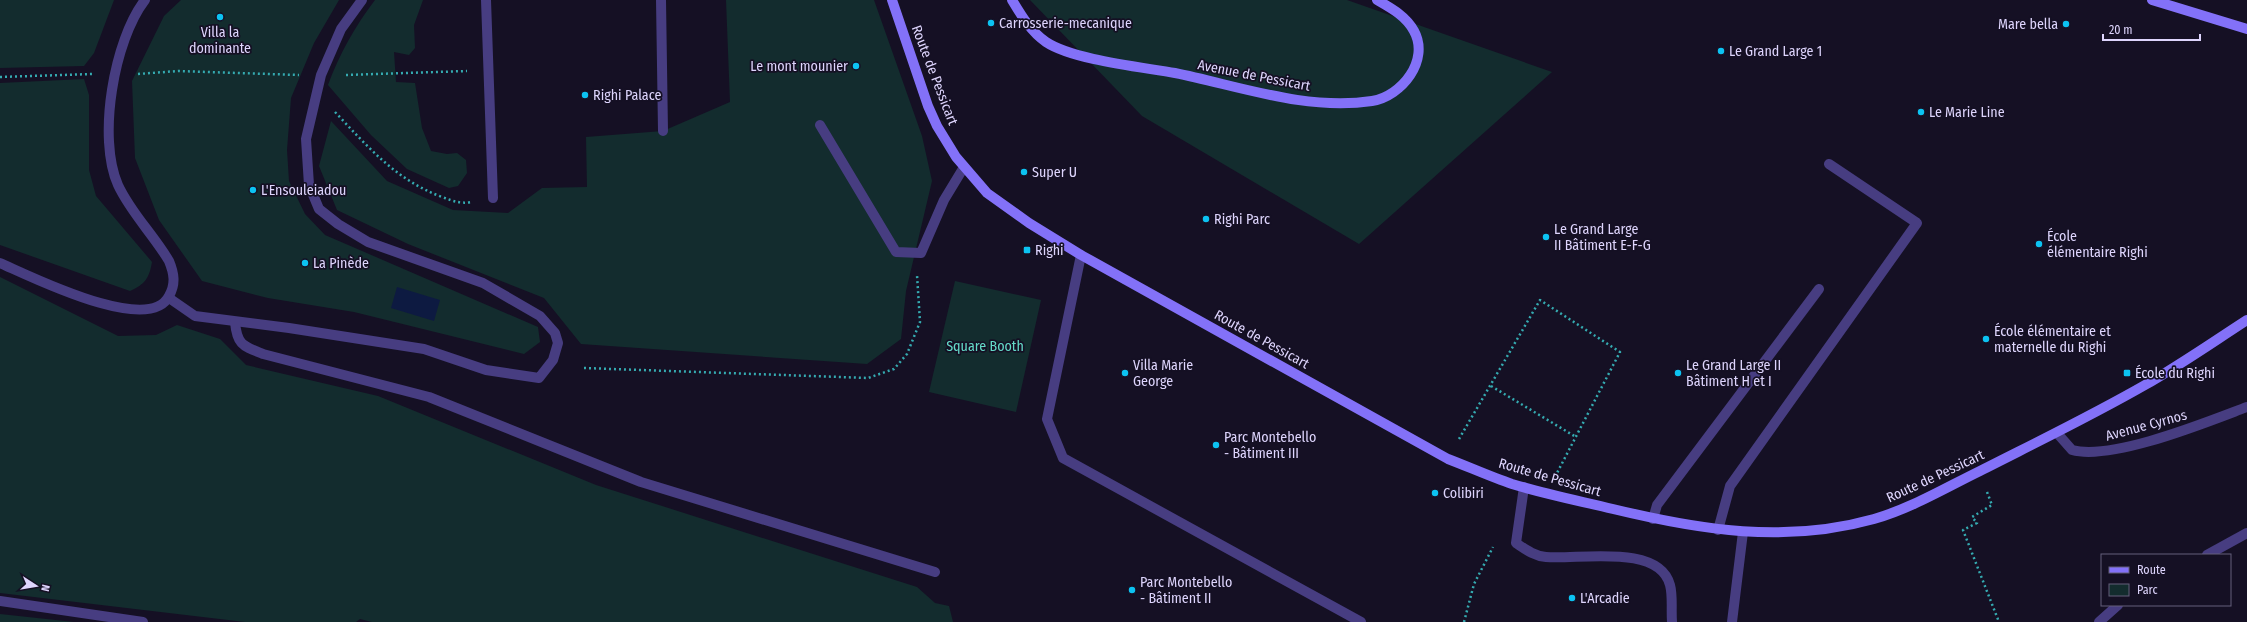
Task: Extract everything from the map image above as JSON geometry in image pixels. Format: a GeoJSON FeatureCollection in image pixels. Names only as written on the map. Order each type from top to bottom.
{"type":"FeatureCollection","features":[{"type":"Feature","properties":{"kind":"street"},"geometry":{"type":"LineString","coordinates":[[0,263],[52,285],[115,307],[142,310],[154,309],[169,298],[174,282],[171,266],[160,246],[125,200],[117,182],[112,161],[110,135],[115,73],[126,35],[145,0]]}},
{"type":"Feature","properties":{"kind":"street"},"geometry":{"type":"LineString","coordinates":[[169,298],[195,316],[289,328],[424,350],[486,370],[514,375],[539,378],[553,360],[558,343],[555,332],[540,316],[483,284],[368,242],[338,224],[319,209],[309,185],[306,139],[321,75],[341,29],[362,0]]}},
{"type":"Feature","properties":{"kind":"street"},"geometry":{"type":"LineString","coordinates":[[486,0],[493,198]]}},
{"type":"Feature","properties":{"kind":"street"},"geometry":{"type":"LineString","coordinates":[[661,0],[663,131]]}},
{"type":"Feature","properties":{"kind":"street","name":"Route de Pessicart"},"geometry":{"type":"LineString","coordinates":[[892,0],[928,106],[947,144],[979,186],[1006,208],[1081,255],[1448,459],[1524,487],[1547,493],[1653,518],[1718,530],[1743,532],[1796,531],[1872,519],[1901,510],[1947,489],[2057,433],[2146,384],[2247,320]]}},
{"type":"Feature","properties":{"kind":"street","name":"Avenue de Pessicart"},"geometry":{"type":"LineString","coordinates":[[1012,0],[1024,20],[1046,42],[1076,55],[1178,74],[1263,94],[1336,104],[1374,101],[1391,94],[1410,78],[1419,54],[1414,31],[1401,15],[1377,0]]}},
{"type":"Feature","properties":{"kind":"street"},"geometry":{"type":"LineString","coordinates":[[2152,0],[2247,29]]}},
{"type":"Feature","properties":{"kind":"street"},"geometry":{"type":"LineString","coordinates":[[820,124],[896,252],[921,253],[944,200],[964,167]]}},
{"type":"Feature","properties":{"kind":"street"},"geometry":{"type":"LineString","coordinates":[[1718,530],[1730,486],[1917,223],[1829,164]]}},
{"type":"Feature","properties":{"kind":"street"},"geometry":{"type":"LineString","coordinates":[[1081,255],[1047,419],[1063,458],[1361,622]]}},
{"type":"Feature","properties":{"kind":"street"},"geometry":{"type":"LineString","coordinates":[[1653,518],[1657,505],[1818,289]]}},
{"type":"Feature","properties":{"kind":"street"},"geometry":{"type":"LineString","coordinates":[[235,322],[236,335],[242,346],[263,354],[430,398],[532,440],[641,482],[935,572]]}},
{"type":"Feature","properties":{"kind":"street","name":"Avenue Cyrnos"},"geometry":{"type":"LineString","coordinates":[[2057,433],[2072,450],[2095,452],[2161,438],[2247,407]]}},
{"type":"Feature","properties":{"kind":"street"},"geometry":{"type":"LineString","coordinates":[[1524,487],[1516,543],[1530,552],[1545,557],[1631,557],[1646,560],[1658,569],[1668,582],[1672,622]]}},
{"type":"Feature","properties":{"kind":"street"},"geometry":{"type":"LineString","coordinates":[[1732,622],[1743,532]]}},
{"type":"Feature","properties":{"kind":"street"},"geometry":{"type":"LineString","coordinates":[[2209,554],[2247,533]]}},
{"type":"Feature","properties":{"kind":"street"},"geometry":{"type":"LineString","coordinates":[[0,601],[143,622]]}},
{"type":"Feature","properties":{"kind":"street"},"geometry":{"type":"LineString","coordinates":[[2100,622],[2117,606]]}},
{"type":"Feature","properties":{"kind":"path"},"geometry":{"type":"LineString","coordinates":[[0,77],[115,73],[139,74],[178,71],[321,75],[488,70]]}},
{"type":"Feature","properties":{"kind":"path"},"geometry":{"type":"LineString","coordinates":[[317,93],[382,162],[422,190],[461,204],[493,198]]}},
{"type":"Feature","properties":{"kind":"path"},"geometry":{"type":"LineString","coordinates":[[584,368],[868,378],[894,369],[907,354],[920,322],[917,277],[921,253]]}},
{"type":"Feature","properties":{"kind":"path"},"geometry":{"type":"LineString","coordinates":[[1448,459],[1540,300],[1620,352],[1547,493]]}},
{"type":"Feature","properties":{"kind":"path"},"geometry":{"type":"LineString","coordinates":[[1491,386],[1576,437]]}},
{"type":"Feature","properties":{"kind":"path"},"geometry":{"type":"LineString","coordinates":[[1978,472],[1992,505],[1972,517],[1977,523],[1963,530],[1999,622]]}},
{"type":"Feature","properties":{"kind":"path"},"geometry":{"type":"LineString","coordinates":[[1464,622],[1474,584],[1492,551],[1494,544]]}},
{"type":"Feature","properties":{"kind":"green space"},"geometry":{"type":"Polygon","coordinates":[[[0,0],[114,0],[94,53],[84,66],[0,68],[0,0]]]}},
{"type":"Feature","properties":{"kind":"green space"},"geometry":{"type":"Polygon","coordinates":[[[181,0],[339,0],[314,43],[291,98],[287,150],[289,181],[305,214],[325,235],[538,327],[540,342],[524,354],[354,312],[268,298],[202,281],[159,220],[135,158],[132,81],[164,16],[181,0]]]}},
{"type":"Feature","properties":{"kind":"green space"},"geometry":{"type":"Polygon","coordinates":[[[375,0],[423,0],[414,25],[415,48],[409,55],[394,52],[396,82],[415,83],[422,128],[431,151],[447,154],[457,153],[466,160],[467,173],[458,186],[449,188],[407,169],[371,135],[328,85],[348,41],[375,0]]]}},
{"type":"Feature","properties":{"kind":"green space"},"geometry":{"type":"Polygon","coordinates":[[[726,0],[874,0],[922,136],[932,181],[906,291],[901,339],[867,364],[581,344],[544,298],[408,244],[337,210],[319,166],[331,121],[387,181],[453,210],[508,213],[542,188],[587,187],[586,137],[663,131],[730,102],[726,0]]]}},
{"type":"Feature","properties":{"kind":"green space"},"geometry":{"type":"Polygon","coordinates":[[[1030,0],[1347,0],[1552,72],[1359,244],[1142,116],[1030,0]]]}},
{"type":"Feature","properties":{"kind":"green space"},"geometry":{"type":"Polygon","coordinates":[[[84,79],[89,95],[89,170],[96,196],[152,262],[146,280],[130,291],[0,245],[0,83],[84,79]]]}},
{"type":"Feature","properties":{"kind":"green space"},"geometry":{"type":"Polygon","coordinates":[[[0,277],[118,336],[156,335],[177,325],[220,339],[246,365],[378,396],[596,485],[917,587],[935,603],[949,606],[953,622],[372,622],[360,619],[356,622],[245,622],[0,593],[0,277]]]}},
{"type":"Feature","properties":{"kind":"green space","name":"Square Booth"},"geometry":{"type":"Polygon","coordinates":[[[955,281],[1041,300],[1016,412],[929,392],[955,281]]]}},
{"type":"Feature","properties":{"kind":"green space"},"geometry":{"type":"Polygon","coordinates":[[[0,614],[74,622],[0,622],[0,614]]]}},
{"type":"Feature","properties":{"kind":"water"},"geometry":{"type":"Polygon","coordinates":[[[397,287],[440,300],[434,321],[391,308],[397,287]]]}},
{"type":"Feature","properties":{"kind":"place","name":"Villa la dominante"},"geometry":{"type":"Point","coordinates":[220,17]}},
{"type":"Feature","properties":{"kind":"place","name":"Carrosserie-mecanique"},"geometry":{"type":"Point","coordinates":[991,23]}},
{"type":"Feature","properties":{"kind":"place","name":"Mare bella"},"geometry":{"type":"Point","coordinates":[2066,24]}},
{"type":"Feature","properties":{"kind":"place","name":"Le Grand Large 1"},"geometry":{"type":"Point","coordinates":[1721,51]}},
{"type":"Feature","properties":{"kind":"place","name":"Le mont mounier"},"geometry":{"type":"Point","coordinates":[856,66]}},
{"type":"Feature","properties":{"kind":"place","name":"Righi Palace"},"geometry":{"type":"Point","coordinates":[585,95]}},
{"type":"Feature","properties":{"kind":"place","name":"Le Marie Line"},"geometry":{"type":"Point","coordinates":[1921,112]}},
{"type":"Feature","properties":{"kind":"place","name":"Super U"},"geometry":{"type":"Point","coordinates":[1024,172]}},
{"type":"Feature","properties":{"kind":"place","name":"L'Ensouleiadou"},"geometry":{"type":"Point","coordinates":[253,190]}},
{"type":"Feature","properties":{"kind":"place","name":"Righi Parc"},"geometry":{"type":"Point","coordinates":[1206,219]}},
{"type":"Feature","properties":{"kind":"place","name":"Le Grand Large II Bâtiment E-F-G"},"geometry":{"type":"Point","coordinates":[1546,237]}},
{"type":"Feature","properties":{"kind":"place","name":"École élémentaire Righi"},"geometry":{"type":"Point","coordinates":[2039,244]}},
{"type":"Feature","properties":{"kind":"place","name":"Righi"},"geometry":{"type":"Point","coordinates":[1027,250]}},
{"type":"Feature","properties":{"kind":"place","name":"La Pinède"},"geometry":{"type":"Point","coordinates":[305,263]}},
{"type":"Feature","properties":{"kind":"place","name":"École élémentaire et maternelle du Righi"},"geometry":{"type":"Point","coordinates":[1986,339]}},
{"type":"Feature","properties":{"kind":"place","name":"Villa Marie George"},"geometry":{"type":"Point","coordinates":[1125,373]}},
{"type":"Feature","properties":{"kind":"place","name":"Le Grand Large II Bâtiment H et I"},"geometry":{"type":"Point","coordinates":[1678,373]}},
{"type":"Feature","properties":{"kind":"place","name":"École du Righi"},"geometry":{"type":"Point","coordinates":[2127,373]}},
{"type":"Feature","properties":{"kind":"place","name":"Parc Montebello - Bâtiment III"},"geometry":{"type":"Point","coordinates":[1216,445]}},
{"type":"Feature","properties":{"kind":"place","name":"Colibiri"},"geometry":{"type":"Point","coordinates":[1435,493]}},
{"type":"Feature","properties":{"kind":"place","name":"Parc Montebello - Bâtiment II"},"geometry":{"type":"Point","coordinates":[1132,590]}},
{"type":"Feature","properties":{"kind":"place","name":"L'Arcadie"},"geometry":{"type":"Point","coordinates":[1572,598]}}]}
